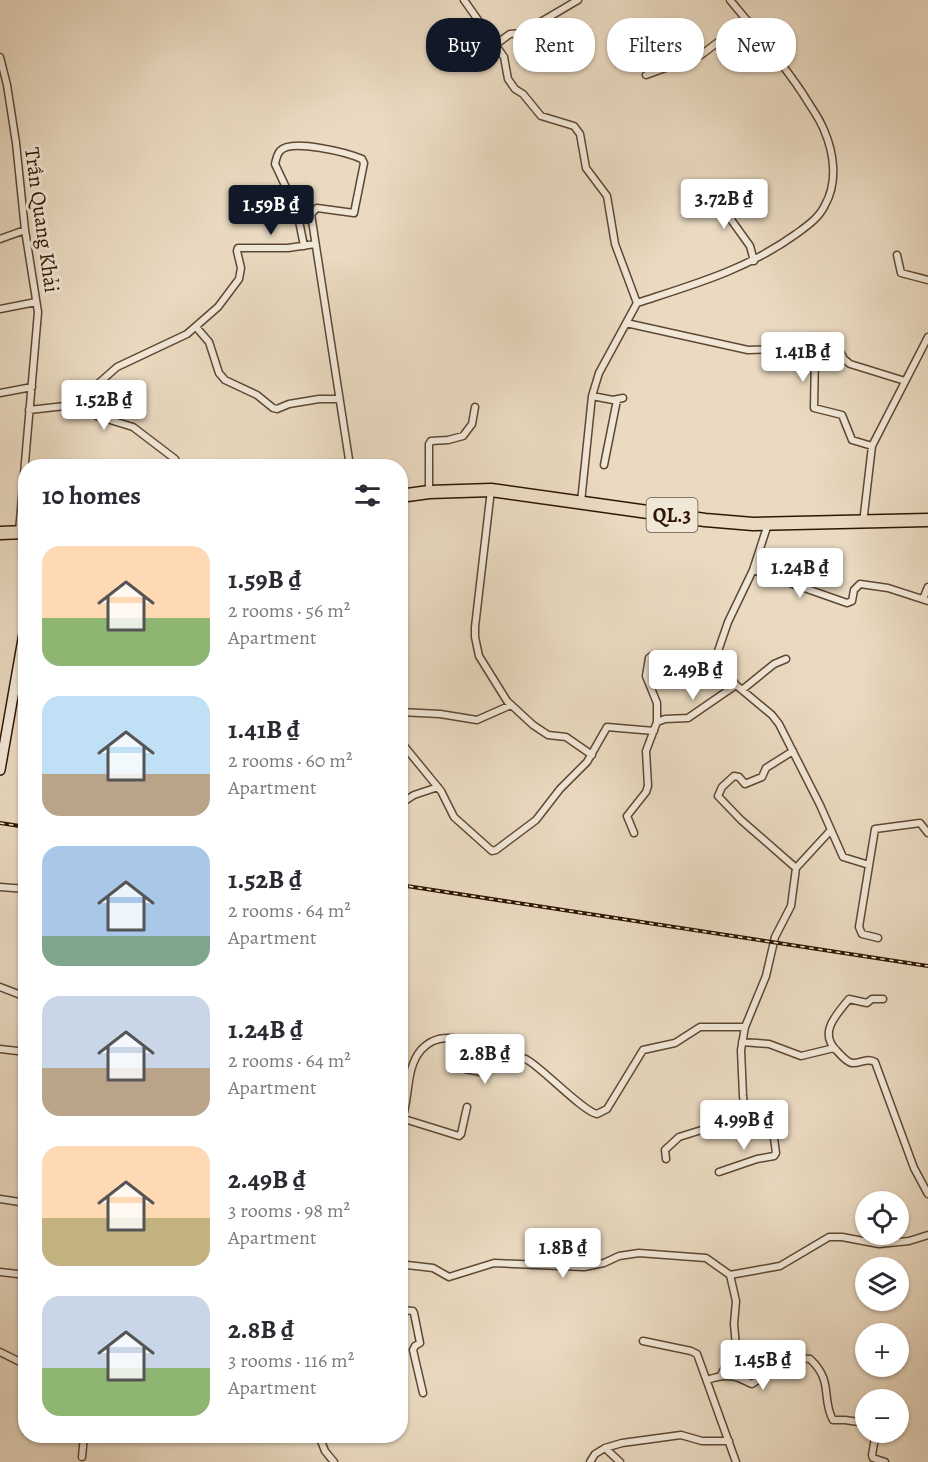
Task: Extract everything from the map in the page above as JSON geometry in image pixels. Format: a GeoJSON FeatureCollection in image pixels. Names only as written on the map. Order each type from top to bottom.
{"type":"FeatureCollection","features":[{"type":"Feature","properties":{"kind":"highway","name":"QL.3"},"geometry":{"type":"LineString","coordinates":[[408,495],[491,490],[705,520],[768,524],[928,520]]}},
{"type":"Feature","properties":{"kind":"highway"},"geometry":{"type":"LineString","coordinates":[[0,533],[18,532]]}},
{"type":"Feature","properties":{"kind":"main road"},"geometry":{"type":"LineString","coordinates":[[0,770],[4,718],[18,678]]}},
{"type":"Feature","properties":{"kind":"street"},"geometry":{"type":"LineString","coordinates":[[464,0],[476,18]]}},
{"type":"Feature","properties":{"kind":"street"},"geometry":{"type":"LineString","coordinates":[[501,41],[510,34],[522,33],[579,0]]}},
{"type":"Feature","properties":{"kind":"street"},"geometry":{"type":"LineString","coordinates":[[730,0],[745,18]]}},
{"type":"Feature","properties":{"kind":"street"},"geometry":{"type":"LineString","coordinates":[[646,75],[701,55],[716,44]]}},
{"type":"Feature","properties":{"kind":"street"},"geometry":{"type":"LineString","coordinates":[[501,54],[506,62],[508,80],[537,113],[545,118],[574,126],[580,134],[586,168],[607,196],[615,244],[637,303]]}},
{"type":"Feature","properties":{"kind":"street","name":"Trần Quang Khải"},"geometry":{"type":"LineString","coordinates":[[0,57],[7,85],[38,312],[26,459]]}},
{"type":"Feature","properties":{"kind":"street"},"geometry":{"type":"LineString","coordinates":[[581,502],[592,396],[599,373],[637,303],[754,261],[786,241],[818,216],[828,198],[833,178],[833,166],[826,137],[820,121],[787,72]]}},
{"type":"Feature","properties":{"kind":"street"},"geometry":{"type":"LineString","coordinates":[[304,246],[297,211],[275,164],[279,152],[284,148],[315,146],[361,158],[364,162],[354,213],[322,208],[313,210],[311,219],[329,321],[349,459]]}},
{"type":"Feature","properties":{"kind":"street"},"geometry":{"type":"LineString","coordinates":[[703,192],[712,193],[720,198],[750,246],[754,261]]}},
{"type":"Feature","properties":{"kind":"street"},"geometry":{"type":"LineString","coordinates":[[0,239],[25,230]]}},
{"type":"Feature","properties":{"kind":"street"},"geometry":{"type":"LineString","coordinates":[[74,405],[117,368],[179,338],[196,327],[221,303],[238,279],[240,268],[237,249],[315,244]]}},
{"type":"Feature","properties":{"kind":"street"},"geometry":{"type":"LineString","coordinates":[[897,255],[901,273],[928,280]]}},
{"type":"Feature","properties":{"kind":"street"},"geometry":{"type":"LineString","coordinates":[[0,309],[36,302]]}},
{"type":"Feature","properties":{"kind":"street"},"geometry":{"type":"LineString","coordinates":[[626,322],[748,350],[807,348],[812,350],[815,354],[814,408],[842,415],[852,440],[872,446]]}},
{"type":"Feature","properties":{"kind":"street"},"geometry":{"type":"LineString","coordinates":[[196,327],[208,342],[219,372],[225,380],[257,395],[273,408],[319,399],[339,399]]}},
{"type":"Feature","properties":{"kind":"street"},"geometry":{"type":"LineString","coordinates":[[863,523],[872,446],[928,337]]}},
{"type":"Feature","properties":{"kind":"street"},"geometry":{"type":"LineString","coordinates":[[839,350],[850,364],[905,381]]}},
{"type":"Feature","properties":{"kind":"street"},"geometry":{"type":"LineString","coordinates":[[0,393],[32,387]]}},
{"type":"Feature","properties":{"kind":"street"},"geometry":{"type":"LineString","coordinates":[[592,396],[620,399],[604,465]]}},
{"type":"Feature","properties":{"kind":"street"},"geometry":{"type":"LineString","coordinates":[[29,410],[74,405],[97,416],[133,427],[173,459]]}},
{"type":"Feature","properties":{"kind":"street"},"geometry":{"type":"LineString","coordinates":[[429,492],[429,444],[431,441],[463,436],[472,424],[475,407]]}},
{"type":"Feature","properties":{"kind":"street"},"geometry":{"type":"LineString","coordinates":[[491,490],[475,637],[476,647],[483,664],[510,705],[548,735],[566,737],[592,755]]}},
{"type":"Feature","properties":{"kind":"street"},"geometry":{"type":"LineString","coordinates":[[716,657],[728,622],[753,570],[768,524]]}},
{"type":"Feature","properties":{"kind":"street"},"geometry":{"type":"LineString","coordinates":[[753,570],[847,603],[852,602],[854,590],[860,584],[888,588],[925,600],[928,587]]}},
{"type":"Feature","properties":{"kind":"street"},"geometry":{"type":"LineString","coordinates":[[634,833],[627,816],[646,792],[648,786],[646,751],[657,722],[657,703],[646,676],[651,655],[716,657]]}},
{"type":"Feature","properties":{"kind":"street"},"geometry":{"type":"LineString","coordinates":[[716,657],[739,688],[776,719],[820,805],[843,857],[869,865]]}},
{"type":"Feature","properties":{"kind":"street"},"geometry":{"type":"LineString","coordinates":[[657,722],[666,719],[688,718],[774,664],[786,659]]}},
{"type":"Feature","properties":{"kind":"street"},"geometry":{"type":"LineString","coordinates":[[408,712],[440,714],[477,720],[510,705]]}},
{"type":"Feature","properties":{"kind":"street"},"geometry":{"type":"LineString","coordinates":[[408,751],[438,787],[454,817],[489,850],[496,850],[536,820],[560,789],[583,767],[592,755],[606,727],[654,731]]}},
{"type":"Feature","properties":{"kind":"street"},"geometry":{"type":"LineString","coordinates":[[793,751],[766,768],[762,777],[748,784],[734,776],[722,787],[718,796],[741,820],[796,868]]}},
{"type":"Feature","properties":{"kind":"street"},"geometry":{"type":"LineString","coordinates":[[408,799],[438,787]]}},
{"type":"Feature","properties":{"kind":"street"},"geometry":{"type":"LineString","coordinates":[[878,938],[862,934],[859,927],[874,832],[877,828],[920,823],[928,833]]}},
{"type":"Feature","properties":{"kind":"street"},"geometry":{"type":"LineString","coordinates":[[746,1120],[742,1042],[745,1027],[766,976],[775,936],[791,906],[796,868],[830,831]]}},
{"type":"Feature","properties":{"kind":"street"},"geometry":{"type":"LineString","coordinates":[[0,887],[18,888]]}},
{"type":"Feature","properties":{"kind":"street"},"geometry":{"type":"LineString","coordinates":[[0,987],[18,995]]}},
{"type":"Feature","properties":{"kind":"street"},"geometry":{"type":"LineString","coordinates":[[883,999],[872,999],[867,1004],[849,999],[831,1020],[829,1037],[834,1048],[851,1063],[869,1059],[874,1062],[914,1168],[928,1194]]}},
{"type":"Feature","properties":{"kind":"street"},"geometry":{"type":"LineString","coordinates":[[408,1086],[411,1072],[421,1050],[441,1039],[465,1040],[526,1058],[567,1091],[586,1110],[597,1114],[607,1108],[643,1050],[675,1042],[700,1027],[745,1027]]}},
{"type":"Feature","properties":{"kind":"street"},"geometry":{"type":"LineString","coordinates":[[465,1040],[458,1065],[465,1069],[486,1073],[496,1051]]}},
{"type":"Feature","properties":{"kind":"street"},"geometry":{"type":"LineString","coordinates":[[742,1042],[769,1044],[801,1056],[834,1048]]}},
{"type":"Feature","properties":{"kind":"street"},"geometry":{"type":"LineString","coordinates":[[0,1049],[18,1051]]}},
{"type":"Feature","properties":{"kind":"street"},"geometry":{"type":"LineString","coordinates":[[408,1122],[459,1136],[467,1107]]}},
{"type":"Feature","properties":{"kind":"street"},"geometry":{"type":"LineString","coordinates":[[666,1159],[664,1150],[679,1137],[711,1127],[746,1120],[772,1123],[775,1155],[719,1172]]}},
{"type":"Feature","properties":{"kind":"street"},"geometry":{"type":"LineString","coordinates":[[0,1199],[18,1202]]}},
{"type":"Feature","properties":{"kind":"street"},"geometry":{"type":"LineString","coordinates":[[730,1275],[780,1266],[829,1237],[843,1237],[879,1244],[909,1241],[928,1235]]}},
{"type":"Feature","properties":{"kind":"street"},"geometry":{"type":"LineString","coordinates":[[408,1265],[433,1268],[445,1276],[453,1277],[494,1263],[584,1267],[604,1263],[619,1256],[645,1253],[706,1258],[730,1275],[736,1301],[734,1324],[736,1346],[721,1375]]}},
{"type":"Feature","properties":{"kind":"street"},"geometry":{"type":"LineString","coordinates":[[0,1272],[18,1274]]}},
{"type":"Feature","properties":{"kind":"street"},"geometry":{"type":"LineString","coordinates":[[408,1311],[414,1313],[420,1343],[413,1350],[423,1393]]}},
{"type":"Feature","properties":{"kind":"street"},"geometry":{"type":"LineString","coordinates":[[643,1341],[695,1352],[736,1462]]}},
{"type":"Feature","properties":{"kind":"street"},"geometry":{"type":"LineString","coordinates":[[0,1352],[18,1361]]}},
{"type":"Feature","properties":{"kind":"street"},"geometry":{"type":"LineString","coordinates":[[706,1380],[721,1375],[752,1384],[781,1366],[803,1358],[810,1359],[825,1379],[831,1418],[836,1421],[855,1422]]}},
{"type":"Feature","properties":{"kind":"street"},"geometry":{"type":"LineString","coordinates":[[590,1462],[595,1454],[605,1448],[622,1443],[681,1436],[702,1441],[729,1441]]}},
{"type":"Feature","properties":{"kind":"street"},"geometry":{"type":"LineString","coordinates":[[82,1457],[83,1443]]}},
{"type":"Feature","properties":{"kind":"street"},"geometry":{"type":"LineString","coordinates":[[322,1443],[334,1462]]}},
{"type":"Feature","properties":{"kind":"street"},"geometry":{"type":"LineString","coordinates":[[874,1443],[873,1458],[885,1462]]}},
{"type":"Feature","properties":{"kind":"street"},"geometry":{"type":"LineString","coordinates":[[605,1448],[620,1462]]}},
{"type":"Feature","properties":{"kind":"railway"},"geometry":{"type":"LineString","coordinates":[[0,823],[18,826]]}},
{"type":"Feature","properties":{"kind":"railway"},"geometry":{"type":"LineString","coordinates":[[408,886],[928,966]]}}]}
